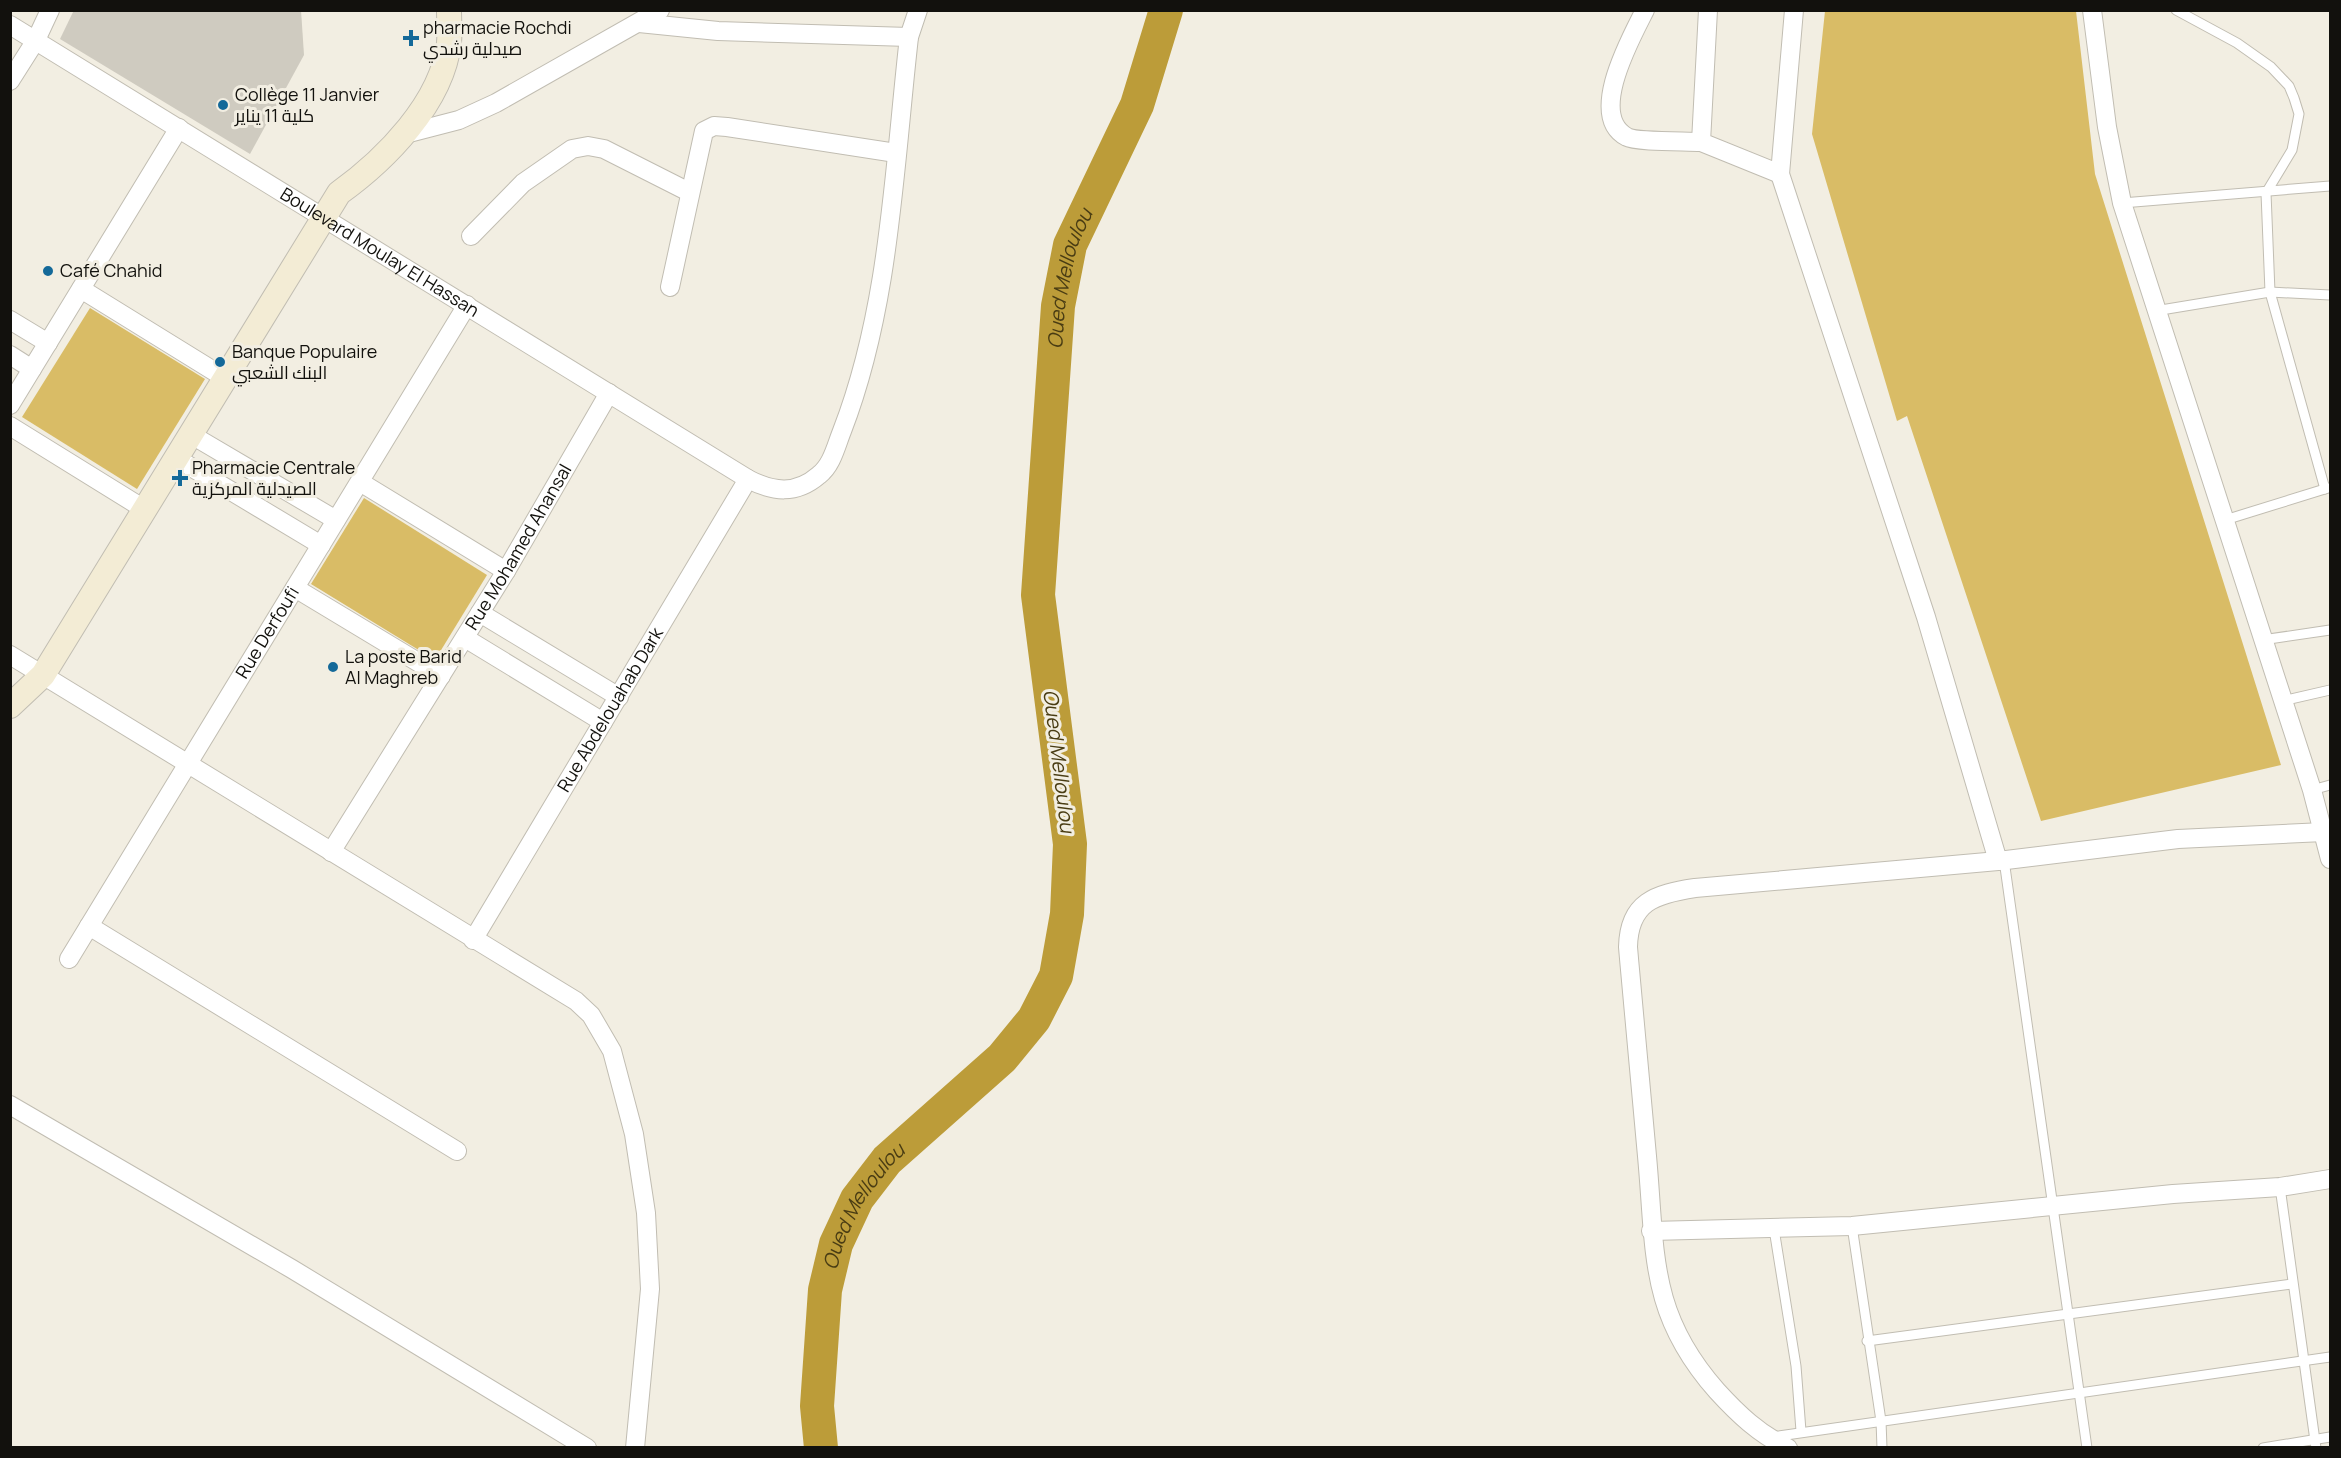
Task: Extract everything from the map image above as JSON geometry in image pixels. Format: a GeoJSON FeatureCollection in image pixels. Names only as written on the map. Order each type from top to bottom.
{"type":"FeatureCollection","features":[{"type":"Feature","properties":{"kind":"main road"},"geometry":{"type":"LineString","coordinates":[[10,706],[43,675],[339,193],[359,179],[405,134],[443,65],[449,44],[450,10]]}},
{"type":"Feature","properties":{"kind":"street"},"geometry":{"type":"LineString","coordinates":[[10,81],[36,40],[50,10]]}},
{"type":"Feature","properties":{"kind":"street"},"geometry":{"type":"LineString","coordinates":[[405,134],[459,120],[487,107],[660,10]]}},
{"type":"Feature","properties":{"kind":"street","name":"Boulevard Moulay El Hassan"},"geometry":{"type":"LineString","coordinates":[[10,25],[748,479],[766,489],[786,491],[805,485],[820,475],[831,461],[857,384],[879,290],[909,37],[918,10]]}},
{"type":"Feature","properties":{"kind":"street"},"geometry":{"type":"LineString","coordinates":[[1645,10],[1626,48],[1611,99],[1612,116],[1617,130],[1629,138],[1701,142],[1780,174]]}},
{"type":"Feature","properties":{"kind":"street"},"geometry":{"type":"LineString","coordinates":[[1701,142],[1708,10]]}},
{"type":"Feature","properties":{"kind":"street"},"geometry":{"type":"LineString","coordinates":[[1794,10],[1780,174],[1926,617],[2001,861]]}},
{"type":"Feature","properties":{"kind":"street"},"geometry":{"type":"LineString","coordinates":[[2092,10],[2105,117],[2122,203],[2312,790],[2331,859]]}},
{"type":"Feature","properties":{"kind":"street"},"geometry":{"type":"LineString","coordinates":[[639,23],[718,31],[909,37]]}},
{"type":"Feature","properties":{"kind":"street"},"geometry":{"type":"LineString","coordinates":[[670,287],[704,131],[714,126],[896,153]]}},
{"type":"Feature","properties":{"kind":"street"},"geometry":{"type":"LineString","coordinates":[[10,405],[179,128]]}},
{"type":"Feature","properties":{"kind":"street"},"geometry":{"type":"LineString","coordinates":[[471,236],[523,183],[572,148],[588,146],[604,149],[690,192]]}},
{"type":"Feature","properties":{"kind":"street"},"geometry":{"type":"LineString","coordinates":[[81,289],[225,378]]}},
{"type":"Feature","properties":{"kind":"street","name":"Rue Derfoufi"},"geometry":{"type":"LineString","coordinates":[[69,960],[467,305]]}},
{"type":"Feature","properties":{"kind":"street"},"geometry":{"type":"LineString","coordinates":[[10,320],[48,343]]}},
{"type":"Feature","properties":{"kind":"street"},"geometry":{"type":"LineString","coordinates":[[10,355],[32,369]]}},
{"type":"Feature","properties":{"kind":"street","name":"Rue Mohamed Ahansal"},"geometry":{"type":"LineString","coordinates":[[331,852],[506,571],[609,393]]}},
{"type":"Feature","properties":{"kind":"street"},"geometry":{"type":"LineString","coordinates":[[10,426],[144,509]]}},
{"type":"Feature","properties":{"kind":"street"},"geometry":{"type":"LineString","coordinates":[[190,434],[336,520]]}},
{"type":"Feature","properties":{"kind":"street"},"geometry":{"type":"LineString","coordinates":[[176,458],[321,545]]}},
{"type":"Feature","properties":{"kind":"street","name":"Rue Abdelouahab Dark"},"geometry":{"type":"LineString","coordinates":[[473,940],[748,479]]}},
{"type":"Feature","properties":{"kind":"street"},"geometry":{"type":"LineString","coordinates":[[360,482],[506,571]]}},
{"type":"Feature","properties":{"kind":"street"},"geometry":{"type":"LineString","coordinates":[[295,588],[441,676]]}},
{"type":"Feature","properties":{"kind":"street"},"geometry":{"type":"LineString","coordinates":[[480,613],[619,697]]}},
{"type":"Feature","properties":{"kind":"street"},"geometry":{"type":"LineString","coordinates":[[465,638],[603,722]]}},
{"type":"Feature","properties":{"kind":"street"},"geometry":{"type":"LineString","coordinates":[[10,655],[576,1001],[597,1023],[612,1051],[634,1134],[651,1265],[635,1448]]}},
{"type":"Feature","properties":{"kind":"street"},"geometry":{"type":"LineString","coordinates":[[1788,1448],[1768,1438],[1727,1402],[1701,1373],[1678,1337],[1664,1304],[1651,1231],[1648,1159],[1628,947],[1629,928],[1634,915],[1641,907],[1673,891],[1695,888],[2001,861],[2178,839],[2324,832]]}},
{"type":"Feature","properties":{"kind":"street"},"geometry":{"type":"LineString","coordinates":[[89,926],[457,1151]]}},
{"type":"Feature","properties":{"kind":"street"},"geometry":{"type":"LineString","coordinates":[[10,1105],[302,1275],[586,1448]]}},
{"type":"Feature","properties":{"kind":"street"},"geometry":{"type":"LineString","coordinates":[[1651,1231],[1852,1226],[2053,1208],[2174,1194],[2280,1187],[2331,1179]]}},
{"type":"Feature","properties":{"kind":"lane"},"geometry":{"type":"LineString","coordinates":[[2176,10],[2238,43],[2271,67],[2289,86],[2299,114],[2292,150],[2266,193],[2270,292],[2328,488],[2225,520]]}},
{"type":"Feature","properties":{"kind":"lane"},"geometry":{"type":"LineString","coordinates":[[2122,203],[2331,186]]}},
{"type":"Feature","properties":{"kind":"lane"},"geometry":{"type":"LineString","coordinates":[[2155,310],[2270,292],[2331,295]]}},
{"type":"Feature","properties":{"kind":"lane"},"geometry":{"type":"LineString","coordinates":[[2262,640],[2331,630]]}},
{"type":"Feature","properties":{"kind":"lane"},"geometry":{"type":"LineString","coordinates":[[2282,701],[2331,690]]}},
{"type":"Feature","properties":{"kind":"lane"},"geometry":{"type":"LineString","coordinates":[[2312,790],[2331,785]]}},
{"type":"Feature","properties":{"kind":"lane"},"geometry":{"type":"LineString","coordinates":[[2001,861],[2087,1448]]}},
{"type":"Feature","properties":{"kind":"lane"},"geometry":{"type":"LineString","coordinates":[[2280,1187],[2316,1443]]}},
{"type":"Feature","properties":{"kind":"lane"},"geometry":{"type":"LineString","coordinates":[[1852,1226],[1867,1341],[1881,1421],[1882,1448]]}},
{"type":"Feature","properties":{"kind":"lane"},"geometry":{"type":"LineString","coordinates":[[1774,1229],[1796,1366],[1801,1431]]}},
{"type":"Feature","properties":{"kind":"lane"},"geometry":{"type":"LineString","coordinates":[[1867,1341],[2292,1284]]}},
{"type":"Feature","properties":{"kind":"lane"},"geometry":{"type":"LineString","coordinates":[[1768,1438],[1801,1431],[2080,1395],[2331,1357]]}},
{"type":"Feature","properties":{"kind":"lane"},"geometry":{"type":"LineString","coordinates":[[2263,1448],[2316,1443],[2331,1437]]}},
{"type":"Feature","properties":{"kind":"shaded area"},"geometry":{"type":"Polygon","coordinates":[[[1825,11],[2076,11],[2095,174],[2281,765],[2041,821],[1907,416],[1897,421],[1812,134],[1825,11]]]}},
{"type":"Feature","properties":{"kind":"shaded area"},"geometry":{"type":"Polygon","coordinates":[[[90,308],[205,379],[137,489],[22,417],[90,308]]]}},
{"type":"Feature","properties":{"kind":"shaded area"},"geometry":{"type":"Polygon","coordinates":[[[364,498],[487,575],[435,660],[311,584],[364,498]]]}},
{"type":"Feature","properties":{"kind":"building","name":"Collège 11 Janvier كلية 11 يناير"},"geometry":{"type":"Polygon","coordinates":[[[74,10],[301,10],[304,55],[250,154],[60,39],[74,10]]]}},
{"type":"Feature","properties":{"kind":"waterway","name":"Oued Melloulou"},"geometry":{"type":"LineString","coordinates":[[821,1448],[817,1406],[825,1290],[836,1244],[857,1199],[887,1160],[1002,1058],[1034,1019],[1056,976],[1067,914],[1070,844],[1038,595],[1058,306],[1070,245],[1137,105],[1166,10]]}},
{"type":"Feature","properties":{"kind":"place","name":"pharmacie Rochdi صيدلية رشدي"},"geometry":{"type":"Point","coordinates":[411,38]}},
{"type":"Feature","properties":{"kind":"place","name":"Collège 11 Janvier كلية 11 يناير"},"geometry":{"type":"Point","coordinates":[223,105]}},
{"type":"Feature","properties":{"kind":"place","name":"Café Chahid"},"geometry":{"type":"Point","coordinates":[48,271]}},
{"type":"Feature","properties":{"kind":"place","name":"Banque Populaire البنك الشعبي"},"geometry":{"type":"Point","coordinates":[220,362]}},
{"type":"Feature","properties":{"kind":"place","name":"Pharmacie Centrale الصيدلية المركزية"},"geometry":{"type":"Point","coordinates":[180,478]}},
{"type":"Feature","properties":{"kind":"place","name":"La poste Barid Al Maghreb"},"geometry":{"type":"Point","coordinates":[333,667]}}]}
